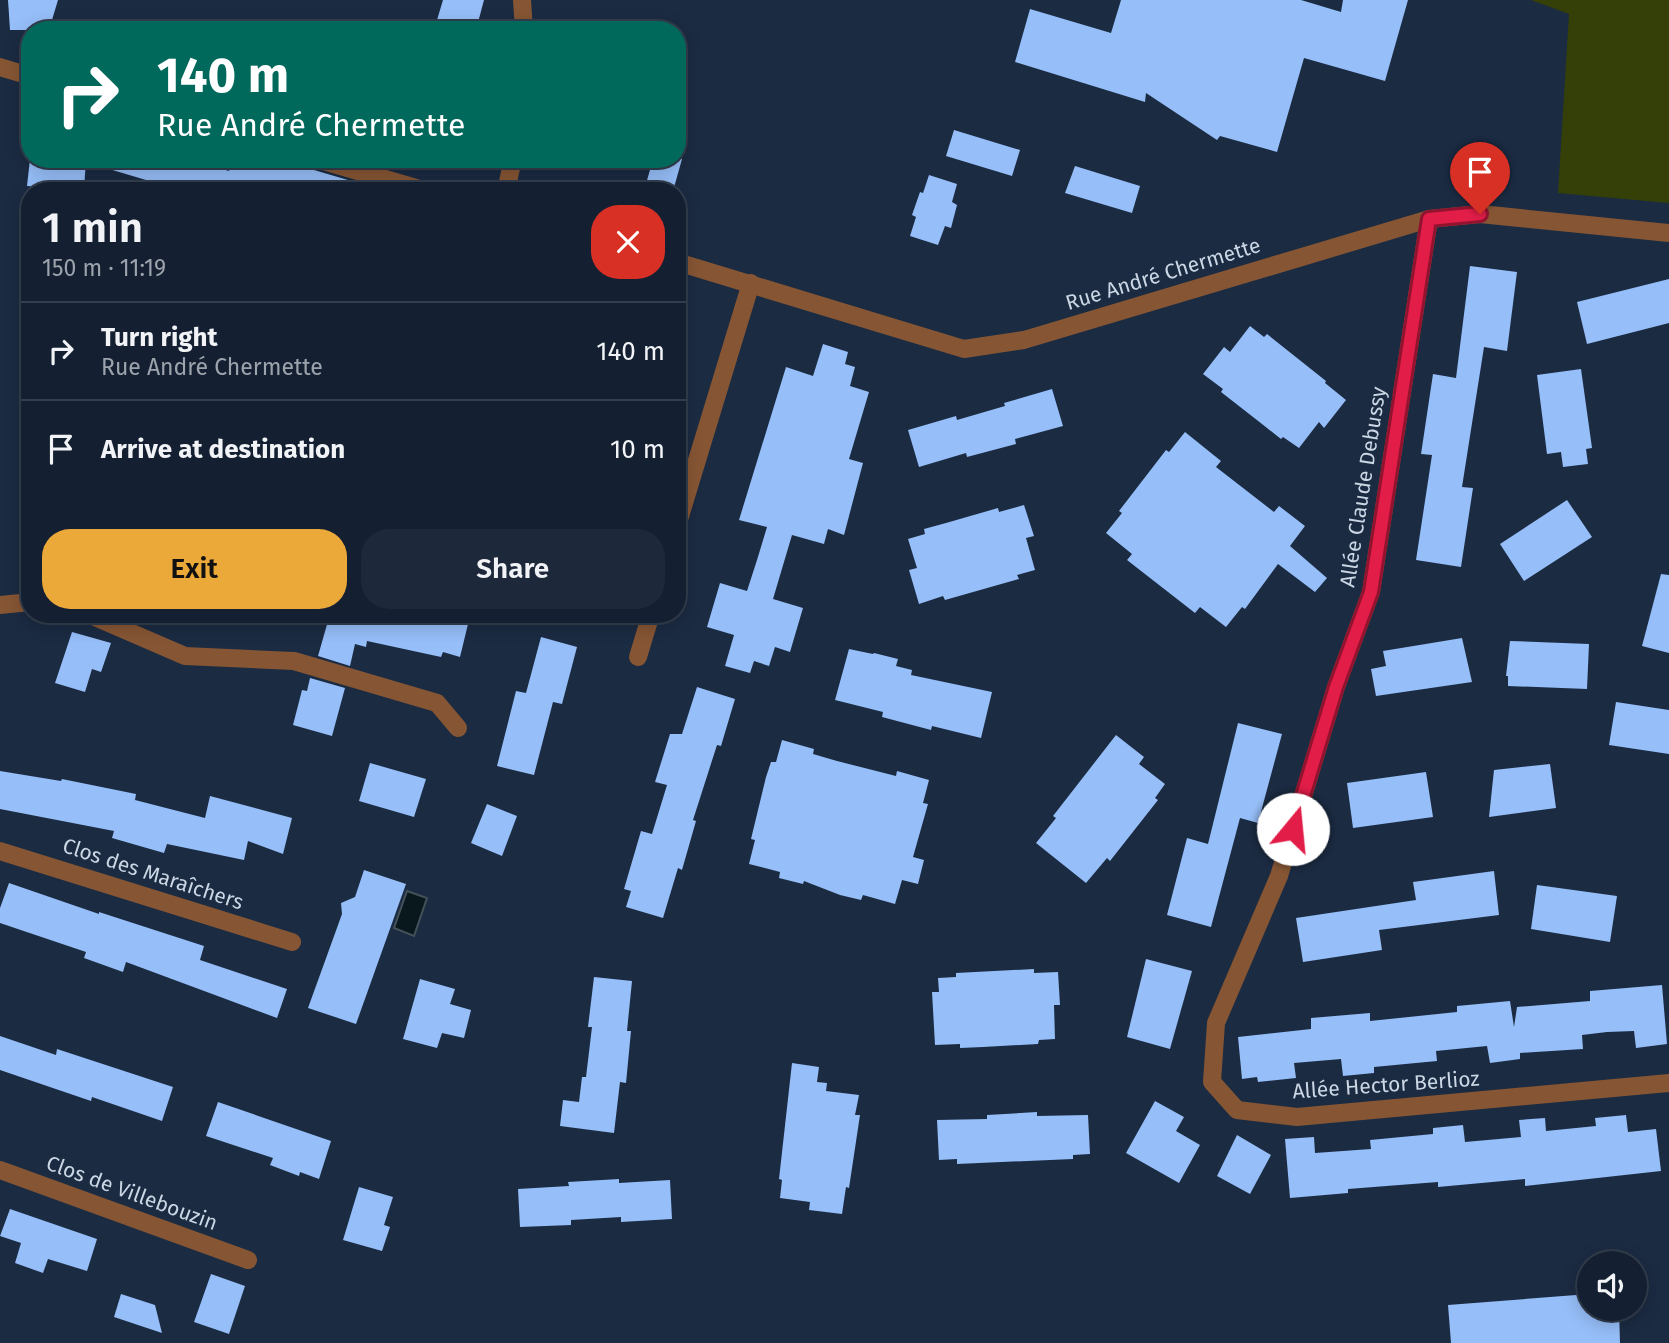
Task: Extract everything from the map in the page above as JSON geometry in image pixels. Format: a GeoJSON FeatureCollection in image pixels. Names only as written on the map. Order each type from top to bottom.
{"type":"FeatureCollection","features":[{"type":"Feature","properties":{"kind":"street"},"geometry":{"type":"LineString","coordinates":[[522,0],[523,21]]}},
{"type":"Feature","properties":{"kind":"street"},"geometry":{"type":"LineString","coordinates":[[0,67],[21,73]]}},
{"type":"Feature","properties":{"kind":"street"},"geometry":{"type":"LineString","coordinates":[[348,168],[395,182]]}},
{"type":"Feature","properties":{"kind":"street","name":"Rue André Chermette"},"geometry":{"type":"LineString","coordinates":[[686,265],[964,349],[1024,340],[1429,219],[1480,214],[1669,233]]}},
{"type":"Feature","properties":{"kind":"street","name":"Allée Claude Debussy"},"geometry":{"type":"LineString","coordinates":[[1279,876],[1336,687],[1371,592],[1429,219]]}},
{"type":"Feature","properties":{"kind":"street"},"geometry":{"type":"LineString","coordinates":[[686,496],[751,283]]}},
{"type":"Feature","properties":{"kind":"street"},"geometry":{"type":"LineString","coordinates":[[0,605],[21,603]]}},
{"type":"Feature","properties":{"kind":"street"},"geometry":{"type":"LineString","coordinates":[[109,623],[185,656],[294,661],[437,703],[458,728]]}},
{"type":"Feature","properties":{"kind":"street"},"geometry":{"type":"LineString","coordinates":[[638,657],[648,623]]}},
{"type":"Feature","properties":{"kind":"street","name":"Clos des Maraîchers"},"geometry":{"type":"LineString","coordinates":[[0,850],[292,942]]}},
{"type":"Feature","properties":{"kind":"street","name":"Allée Hector Berlioz"},"geometry":{"type":"LineString","coordinates":[[1279,876],[1216,1023],[1212,1083],[1237,1110],[1297,1117],[1669,1083]]}},
{"type":"Feature","properties":{"kind":"street","name":"Clos de Villebouzin"},"geometry":{"type":"LineString","coordinates":[[0,1170],[248,1260]]}},
{"type":"Feature","properties":{"kind":"green space"},"geometry":{"type":"Polygon","coordinates":[[[1531,0],[1669,0],[1669,203],[1558,193],[1569,14],[1531,0]]]}},
{"type":"Feature","properties":{"kind":"shaded area"},"geometry":{"type":"Polygon","coordinates":[[[407,891],[427,898],[414,936],[394,928],[407,891]]]}},
{"type":"Feature","properties":{"kind":"building"},"geometry":{"type":"Polygon","coordinates":[[[8,0],[58,0],[52,21],[21,21],[21,30],[10,30],[8,0]]]}},
{"type":"Feature","properties":{"kind":"building"},"geometry":{"type":"Polygon","coordinates":[[[443,0],[484,0],[478,21],[437,21],[443,0]]]}},
{"type":"Feature","properties":{"kind":"building"},"geometry":{"type":"Polygon","coordinates":[[[1121,0],[1301,0],[1341,12],[1343,0],[1408,0],[1385,81],[1304,58],[1277,152],[1220,136],[1217,140],[1146,93],[1145,102],[1015,62],[1030,9],[1111,33],[1121,0]]]}},
{"type":"Feature","properties":{"kind":"building"},"geometry":{"type":"Polygon","coordinates":[[[954,130],[1020,150],[1012,176],[946,156],[954,130]]]}},
{"type":"Feature","properties":{"kind":"building"},"geometry":{"type":"Polygon","coordinates":[[[1075,166],[1140,186],[1132,213],[1065,193],[1075,166]]]}},
{"type":"Feature","properties":{"kind":"building"},"geometry":{"type":"Polygon","coordinates":[[[29,168],[85,168],[85,182],[27,182],[29,168]]]}},
{"type":"Feature","properties":{"kind":"building"},"geometry":{"type":"Polygon","coordinates":[[[106,168],[219,168],[229,171],[230,168],[312,168],[355,182],[153,182],[106,168]]]}},
{"type":"Feature","properties":{"kind":"building"},"geometry":{"type":"Polygon","coordinates":[[[650,168],[679,168],[676,182],[647,182],[650,168]]]}},
{"type":"Feature","properties":{"kind":"building"},"geometry":{"type":"Polygon","coordinates":[[[929,175],[957,184],[952,202],[957,205],[951,228],[945,226],[938,245],[910,236],[916,217],[912,215],[929,175]]]}},
{"type":"Feature","properties":{"kind":"building"},"geometry":{"type":"Polygon","coordinates":[[[1470,266],[1517,272],[1507,351],[1484,347],[1462,487],[1473,488],[1461,567],[1416,560],[1432,455],[1421,454],[1433,374],[1456,378],[1470,266]]]}},
{"type":"Feature","properties":{"kind":"building"},"geometry":{"type":"Polygon","coordinates":[[[1669,279],[1669,323],[1587,344],[1577,302],[1669,279]]]}},
{"type":"Feature","properties":{"kind":"building"},"geometry":{"type":"Polygon","coordinates":[[[1250,326],[1264,337],[1267,334],[1346,400],[1324,428],[1319,422],[1299,448],[1283,437],[1281,439],[1221,392],[1223,389],[1203,374],[1224,347],[1230,352],[1250,326]]]}},
{"type":"Feature","properties":{"kind":"building"},"geometry":{"type":"Polygon","coordinates":[[[823,344],[848,352],[845,364],[855,367],[850,386],[869,392],[849,459],[863,463],[844,535],[828,529],[824,544],[792,535],[773,599],[803,608],[790,652],[775,647],[769,666],[754,661],[750,673],[725,666],[734,635],[707,627],[720,583],[747,591],[757,560],[767,527],[739,520],[786,367],[813,376],[823,344]]]}},
{"type":"Feature","properties":{"kind":"building"},"geometry":{"type":"Polygon","coordinates":[[[1581,369],[1592,448],[1586,449],[1588,464],[1563,467],[1561,452],[1547,454],[1537,375],[1581,369]]]}},
{"type":"Feature","properties":{"kind":"building"},"geometry":{"type":"Polygon","coordinates":[[[1052,389],[1063,426],[1015,439],[1016,444],[967,457],[966,453],[919,467],[908,430],[956,416],[957,420],[1052,389]]]}},
{"type":"Feature","properties":{"kind":"building"},"geometry":{"type":"Polygon","coordinates":[[[1185,432],[1221,461],[1216,467],[1274,512],[1279,506],[1305,526],[1290,546],[1327,578],[1315,592],[1278,564],[1245,609],[1242,607],[1226,627],[1200,607],[1195,613],[1127,560],[1132,554],[1106,533],[1122,513],[1119,511],[1166,450],[1169,452],[1185,432]]]}},
{"type":"Feature","properties":{"kind":"building"},"geometry":{"type":"Polygon","coordinates":[[[1567,500],[1592,537],[1524,581],[1500,544],[1567,500]]]}},
{"type":"Feature","properties":{"kind":"building"},"geometry":{"type":"Polygon","coordinates":[[[1024,505],[1034,536],[1026,538],[1035,570],[1017,575],[1019,579],[945,600],[943,596],[919,604],[909,570],[917,568],[908,539],[925,534],[924,529],[998,508],[999,512],[1024,505]]]}},
{"type":"Feature","properties":{"kind":"building"},"geometry":{"type":"Polygon","coordinates":[[[1661,574],[1669,575],[1669,653],[1642,646],[1661,574]]]}},
{"type":"Feature","properties":{"kind":"building"},"geometry":{"type":"Polygon","coordinates":[[[327,623],[468,623],[460,657],[443,652],[441,657],[367,641],[366,647],[355,644],[350,666],[318,656],[327,623]]]}},
{"type":"Feature","properties":{"kind":"building"},"geometry":{"type":"Polygon","coordinates":[[[72,632],[111,643],[101,672],[92,669],[85,692],[55,683],[72,632]]]}},
{"type":"Feature","properties":{"kind":"building"},"geometry":{"type":"Polygon","coordinates":[[[541,637],[577,647],[562,704],[553,702],[534,775],[497,766],[516,691],[526,693],[541,637]]]}},
{"type":"Feature","properties":{"kind":"building"},"geometry":{"type":"Polygon","coordinates":[[[1462,638],[1472,682],[1376,696],[1371,669],[1386,666],[1383,651],[1462,638]]]}},
{"type":"Feature","properties":{"kind":"building"},"geometry":{"type":"Polygon","coordinates":[[[1510,641],[1589,644],[1587,689],[1508,686],[1506,676],[1510,641]]]}},
{"type":"Feature","properties":{"kind":"building"},"geometry":{"type":"Polygon","coordinates":[[[849,649],[898,659],[896,666],[912,670],[911,675],[992,692],[981,738],[932,726],[931,730],[882,717],[883,712],[835,700],[849,649]]]}},
{"type":"Feature","properties":{"kind":"building"},"geometry":{"type":"Polygon","coordinates":[[[310,678],[345,688],[332,736],[293,725],[302,690],[307,691],[310,678]]]}},
{"type":"Feature","properties":{"kind":"building"},"geometry":{"type":"Polygon","coordinates":[[[697,687],[735,699],[721,746],[717,745],[693,820],[696,821],[682,870],[678,868],[663,918],[626,907],[631,891],[624,889],[641,831],[652,834],[667,785],[655,782],[670,734],[682,734],[697,687]]]}},
{"type":"Feature","properties":{"kind":"building"},"geometry":{"type":"Polygon","coordinates":[[[1616,702],[1669,710],[1669,754],[1609,745],[1616,702]]]}},
{"type":"Feature","properties":{"kind":"building"},"geometry":{"type":"Polygon","coordinates":[[[1238,723],[1282,734],[1258,823],[1240,818],[1211,927],[1167,915],[1187,838],[1208,844],[1238,723]]]}},
{"type":"Feature","properties":{"kind":"building"},"geometry":{"type":"Polygon","coordinates":[[[1116,735],[1144,757],[1139,764],[1165,784],[1155,798],[1158,800],[1110,861],[1107,858],[1086,883],[1036,843],[1056,818],[1053,816],[1116,735]]]}},
{"type":"Feature","properties":{"kind":"building"},"geometry":{"type":"Polygon","coordinates":[[[782,740],[814,749],[813,754],[837,761],[896,776],[897,771],[929,780],[923,803],[928,804],[913,857],[924,860],[918,884],[902,880],[895,904],[863,895],[861,900],[840,895],[804,881],[803,884],[779,878],[780,872],[749,864],[755,840],[751,839],[766,777],[771,762],[776,762],[782,740]]]}},
{"type":"Feature","properties":{"kind":"building"},"geometry":{"type":"Polygon","coordinates":[[[370,763],[426,779],[414,817],[359,801],[370,763]]]}},
{"type":"Feature","properties":{"kind":"building"},"geometry":{"type":"Polygon","coordinates":[[[1550,764],[1556,808],[1489,817],[1494,770],[1550,764]]]}},
{"type":"Feature","properties":{"kind":"building"},"geometry":{"type":"Polygon","coordinates":[[[0,771],[61,781],[62,779],[136,794],[135,800],[205,818],[210,796],[292,818],[283,854],[248,841],[244,860],[167,844],[164,853],[112,838],[114,831],[0,809],[0,771]]]}},
{"type":"Feature","properties":{"kind":"building"},"geometry":{"type":"Polygon","coordinates":[[[1426,772],[1433,817],[1353,828],[1347,783],[1426,772]]]}},
{"type":"Feature","properties":{"kind":"building"},"geometry":{"type":"Polygon","coordinates":[[[487,804],[517,816],[502,856],[471,843],[487,804]]]}},
{"type":"Feature","properties":{"kind":"building"},"geometry":{"type":"Polygon","coordinates":[[[364,870],[406,884],[356,1024],[308,1008],[342,914],[341,903],[355,897],[364,870]]]}},
{"type":"Feature","properties":{"kind":"building"},"geometry":{"type":"Polygon","coordinates":[[[1494,871],[1499,915],[1379,930],[1382,950],[1303,962],[1296,918],[1416,900],[1413,882],[1494,871]]]}},
{"type":"Feature","properties":{"kind":"building"},"geometry":{"type":"Polygon","coordinates":[[[9,883],[204,946],[200,960],[287,989],[277,1018],[126,962],[123,972],[84,958],[86,952],[0,923],[0,908],[9,883]]]}},
{"type":"Feature","properties":{"kind":"building"},"geometry":{"type":"Polygon","coordinates":[[[1537,885],[1617,896],[1610,942],[1531,929],[1537,885]]]}},
{"type":"Feature","properties":{"kind":"building"},"geometry":{"type":"Polygon","coordinates":[[[1146,959],[1192,971],[1170,1049],[1127,1037],[1146,959]]]}},
{"type":"Feature","properties":{"kind":"building"},"geometry":{"type":"Polygon","coordinates":[[[1034,969],[1034,973],[1058,972],[1060,1005],[1054,1005],[1055,1039],[1039,1040],[1038,1044],[983,1047],[935,1045],[932,992],[939,992],[938,978],[956,977],[956,973],[1034,969]]]}},
{"type":"Feature","properties":{"kind":"building"},"geometry":{"type":"Polygon","coordinates":[[[594,977],[632,981],[626,1083],[620,1082],[614,1133],[560,1126],[563,1100],[579,1102],[582,1077],[586,1077],[594,977]]]}},
{"type":"Feature","properties":{"kind":"building"},"geometry":{"type":"Polygon","coordinates":[[[420,979],[455,989],[450,1004],[471,1010],[464,1038],[442,1033],[437,1048],[403,1039],[420,979]]]}},
{"type":"Feature","properties":{"kind":"building"},"geometry":{"type":"Polygon","coordinates":[[[1662,985],[1667,1044],[1636,1048],[1634,1031],[1607,1032],[1582,1035],[1583,1049],[1520,1053],[1520,1059],[1490,1063],[1487,1046],[1436,1051],[1437,1061],[1374,1067],[1374,1073],[1343,1076],[1341,1059],[1294,1063],[1296,1078],[1258,1082],[1257,1077],[1242,1079],[1238,1037],[1311,1029],[1311,1018],[1370,1013],[1370,1021],[1457,1012],[1457,1006],[1510,1001],[1514,1027],[1517,1007],[1590,1001],[1590,991],[1662,985]]]}},
{"type":"Feature","properties":{"kind":"building"},"geometry":{"type":"Polygon","coordinates":[[[0,1036],[56,1055],[57,1049],[173,1087],[162,1121],[92,1097],[91,1101],[0,1070],[0,1036]]]}},
{"type":"Feature","properties":{"kind":"building"},"geometry":{"type":"Polygon","coordinates":[[[792,1063],[819,1067],[817,1082],[827,1083],[826,1091],[859,1095],[855,1115],[860,1115],[849,1188],[846,1187],[842,1214],[809,1210],[810,1202],[780,1198],[782,1180],[779,1179],[792,1063]]]}},
{"type":"Feature","properties":{"kind":"building"},"geometry":{"type":"Polygon","coordinates":[[[1155,1101],[1184,1117],[1176,1131],[1200,1145],[1179,1183],[1126,1153],[1155,1101]]]}},
{"type":"Feature","properties":{"kind":"building"},"geometry":{"type":"Polygon","coordinates":[[[218,1102],[331,1141],[319,1179],[300,1172],[299,1176],[270,1165],[273,1158],[206,1136],[218,1102]]]}},
{"type":"Feature","properties":{"kind":"building"},"geometry":{"type":"Polygon","coordinates":[[[1037,1112],[1037,1116],[1088,1115],[1090,1154],[1073,1155],[1073,1159],[957,1164],[957,1159],[939,1160],[937,1120],[987,1119],[987,1115],[1037,1112]]]}},
{"type":"Feature","properties":{"kind":"building"},"geometry":{"type":"Polygon","coordinates":[[[1626,1115],[1628,1132],[1656,1129],[1661,1171],[1525,1186],[1525,1179],[1438,1187],[1438,1182],[1348,1189],[1348,1193],[1290,1198],[1285,1139],[1314,1137],[1315,1153],[1371,1149],[1370,1140],[1433,1134],[1433,1128],[1463,1125],[1465,1142],[1521,1137],[1519,1120],[1545,1118],[1546,1131],[1596,1126],[1595,1118],[1626,1115]]]}},
{"type":"Feature","properties":{"kind":"building"},"geometry":{"type":"Polygon","coordinates":[[[1237,1135],[1271,1155],[1250,1194],[1217,1176],[1237,1135]]]}},
{"type":"Feature","properties":{"kind":"building"},"geometry":{"type":"Polygon","coordinates":[[[619,1179],[619,1183],[670,1180],[672,1219],[621,1222],[621,1217],[571,1220],[571,1225],[520,1227],[518,1189],[619,1179]]]}},
{"type":"Feature","properties":{"kind":"building"},"geometry":{"type":"Polygon","coordinates":[[[359,1187],[393,1197],[384,1225],[390,1227],[382,1251],[343,1240],[359,1187]]]}},
{"type":"Feature","properties":{"kind":"building"},"geometry":{"type":"Polygon","coordinates":[[[10,1209],[97,1239],[87,1271],[48,1259],[43,1273],[15,1263],[21,1243],[0,1236],[10,1209]]]}},
{"type":"Feature","properties":{"kind":"building"},"geometry":{"type":"Polygon","coordinates":[[[211,1274],[245,1286],[229,1334],[194,1322],[211,1274]]]}},
{"type":"Feature","properties":{"kind":"building"},"geometry":{"type":"Polygon","coordinates":[[[121,1294],[155,1305],[162,1333],[114,1317],[121,1294]]]}},
{"type":"Feature","properties":{"kind":"building"},"geometry":{"type":"Polygon","coordinates":[[[1577,1295],[1577,1321],[1619,1321],[1620,1343],[1451,1343],[1448,1305],[1577,1295]]]}},
{"type":"Feature","properties":{"kind":"route"},"geometry":{"type":"LineString","coordinates":[[1293,829],[1336,687],[1371,592],[1429,219],[1480,214]]}}]}
